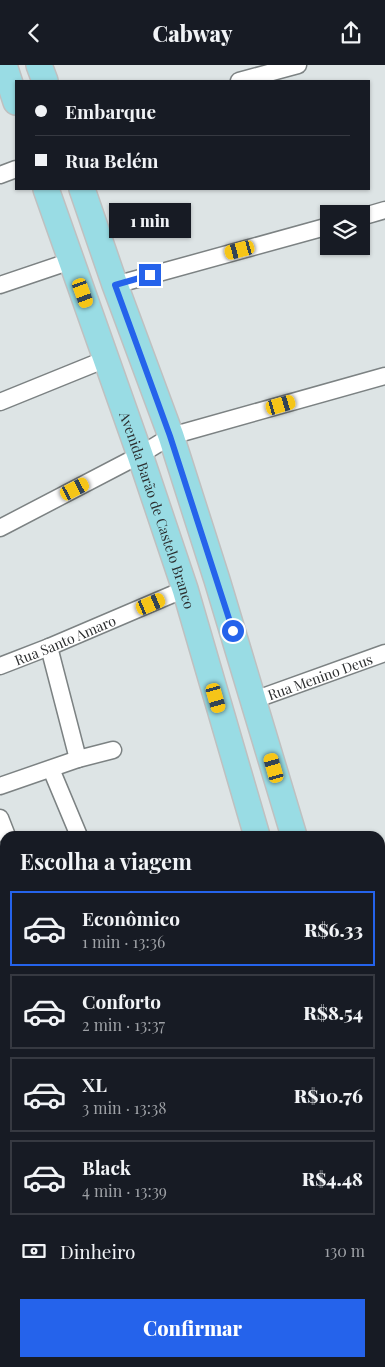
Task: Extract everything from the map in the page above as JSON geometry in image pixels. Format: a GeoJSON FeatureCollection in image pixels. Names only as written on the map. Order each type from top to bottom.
{"type":"FeatureCollection","features":[{"type":"Feature","properties":{"kind":"main road"},"geometry":{"type":"LineString","coordinates":[[4,65],[15,99]]}},
{"type":"Feature","properties":{"kind":"main road"},"geometry":{"type":"LineString","coordinates":[[39,65],[45,80]]}},
{"type":"Feature","properties":{"kind":"main road","name":"Avenida Barão de Castelo Branco"},"geometry":{"type":"LineString","coordinates":[[46,190],[185,589],[256,831]]}},
{"type":"Feature","properties":{"kind":"main road"},"geometry":{"type":"LineString","coordinates":[[82,190],[170,436],[217,579],[293,831]]}},
{"type":"Feature","properties":{"kind":"street"},"geometry":{"type":"LineString","coordinates":[[0,66],[4,65]]}},
{"type":"Feature","properties":{"kind":"street"},"geometry":{"type":"LineString","coordinates":[[243,80],[298,65]]}},
{"type":"Feature","properties":{"kind":"street"},"geometry":{"type":"LineString","coordinates":[[0,175],[15,169]]}},
{"type":"Feature","properties":{"kind":"street"},"geometry":{"type":"LineString","coordinates":[[370,214],[385,210]]}},
{"type":"Feature","properties":{"kind":"street"},"geometry":{"type":"LineString","coordinates":[[115,285],[320,228]]}},
{"type":"Feature","properties":{"kind":"street"},"geometry":{"type":"LineString","coordinates":[[0,285],[71,261]]}},
{"type":"Feature","properties":{"kind":"street"},"geometry":{"type":"LineString","coordinates":[[0,402],[106,359]]}},
{"type":"Feature","properties":{"kind":"street"},"geometry":{"type":"LineString","coordinates":[[0,528],[140,455],[170,436],[384,381]]}},
{"type":"Feature","properties":{"kind":"street","name":"Rua Santo Amaro"},"geometry":{"type":"LineString","coordinates":[[0,666],[185,589]]}},
{"type":"Feature","properties":{"kind":"street"},"geometry":{"type":"LineString","coordinates":[[49,647],[78,759]]}},
{"type":"Feature","properties":{"kind":"street","name":"Rua Menino Deus"},"geometry":{"type":"LineString","coordinates":[[254,700],[385,653]]}},
{"type":"Feature","properties":{"kind":"street"},"geometry":{"type":"LineString","coordinates":[[0,787],[78,759],[113,750]]}},
{"type":"Feature","properties":{"kind":"street"},"geometry":{"type":"LineString","coordinates":[[51,769],[77,831]]}},
{"type":"Feature","properties":{"kind":"street"},"geometry":{"type":"LineString","coordinates":[[0,818],[5,831]]}},
{"type":"Feature","properties":{"kind":"route"},"geometry":{"type":"LineString","coordinates":[[150,275],[115,285],[170,436],[233,631]]}}]}
